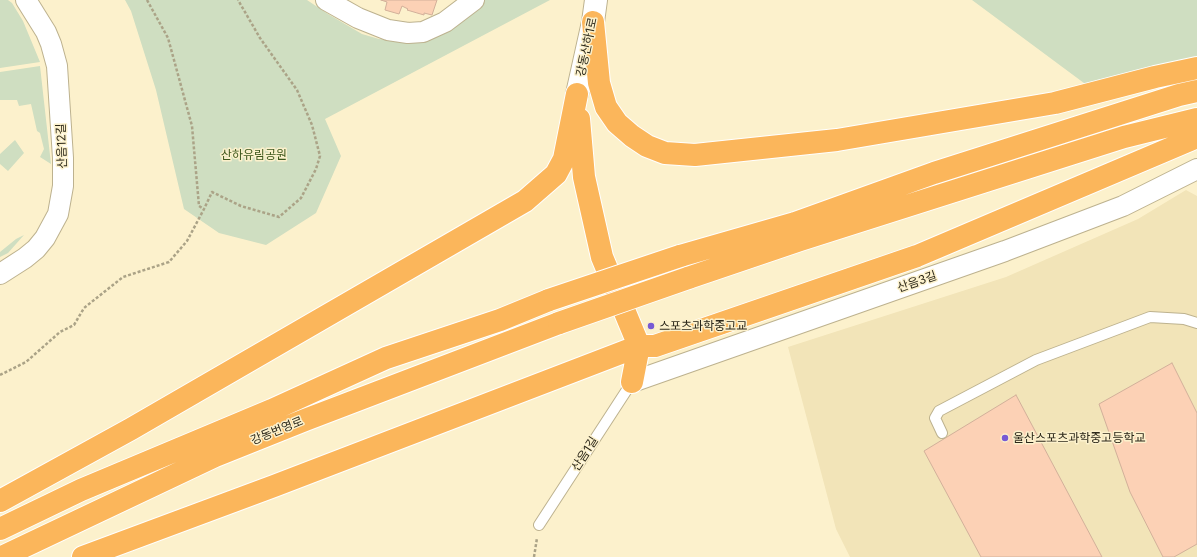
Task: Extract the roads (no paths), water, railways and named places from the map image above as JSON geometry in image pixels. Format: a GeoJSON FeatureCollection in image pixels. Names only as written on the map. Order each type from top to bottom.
{"type":"FeatureCollection","features":[{"type":"Feature","properties":{"kind":"highway"},"geometry":{"type":"LineString","coordinates":[[593,22],[599,83],[606,107],[617,122],[632,136],[647,146],[665,153],[695,155],[837,140],[1055,103],[1155,77],[1197,68]]}},
{"type":"Feature","properties":{"kind":"highway","name":"강동번영로"},"geometry":{"type":"LineString","coordinates":[[0,529],[81,490],[272,410],[386,358],[500,320],[549,300],[680,256],[795,223],[934,173],[1179,95],[1197,91]]}},
{"type":"Feature","properties":{"kind":"highway"},"geometry":{"type":"LineString","coordinates":[[577,94],[584,177],[600,249],[639,346],[632,382]]}},
{"type":"Feature","properties":{"kind":"highway"},"geometry":{"type":"LineString","coordinates":[[0,501],[131,429],[525,201],[556,174],[564,159],[577,94]]}},
{"type":"Feature","properties":{"kind":"highway","name":"강동번영로"},"geometry":{"type":"LineString","coordinates":[[2,557],[215,456],[312,417],[559,323],[800,240],[1124,137],[1197,119]]}},
{"type":"Feature","properties":{"kind":"highway"},"geometry":{"type":"LineString","coordinates":[[83,557],[639,346],[655,346],[917,256],[1197,137]]}},
{"type":"Feature","properties":{"kind":"street","name":"산음12길"},"geometry":{"type":"LineString","coordinates":[[0,274],[25,258],[36,249],[45,238],[58,214],[63,186],[63,158],[57,66],[46,32],[26,0]]}},
{"type":"Feature","properties":{"kind":"street"},"geometry":{"type":"LineString","coordinates":[[326,0],[358,18],[388,30],[408,33],[423,32],[445,22],[474,0]]}},
{"type":"Feature","properties":{"kind":"street","name":"강동산하1로"},"geometry":{"type":"LineString","coordinates":[[577,94],[593,22],[596,0]]}},
{"type":"Feature","properties":{"kind":"street","name":"산음3길"},"geometry":{"type":"LineString","coordinates":[[632,382],[1005,251],[1124,206],[1197,169]]}},
{"type":"Feature","properties":{"kind":"lane"},"geometry":{"type":"LineString","coordinates":[[942,432],[935,418],[939,411],[1036,360],[1150,317],[1184,319],[1197,323]]}},
{"type":"Feature","properties":{"kind":"lane","name":"산음1길"},"geometry":{"type":"LineString","coordinates":[[538,525],[632,382]]}},
{"type":"Feature","properties":{"kind":"place","name":"스포츠과학중고교"},"geometry":{"type":"Point","coordinates":[651,326]}},
{"type":"Feature","properties":{"kind":"place","name":"울산스포츠과학중고등학교"},"geometry":{"type":"Point","coordinates":[1005,438]}},
{"type":"Feature","properties":{"kind":"park label","name":"산하유림공원"},"geometry":{"type":"Point","coordinates":[254,155]}}]}
